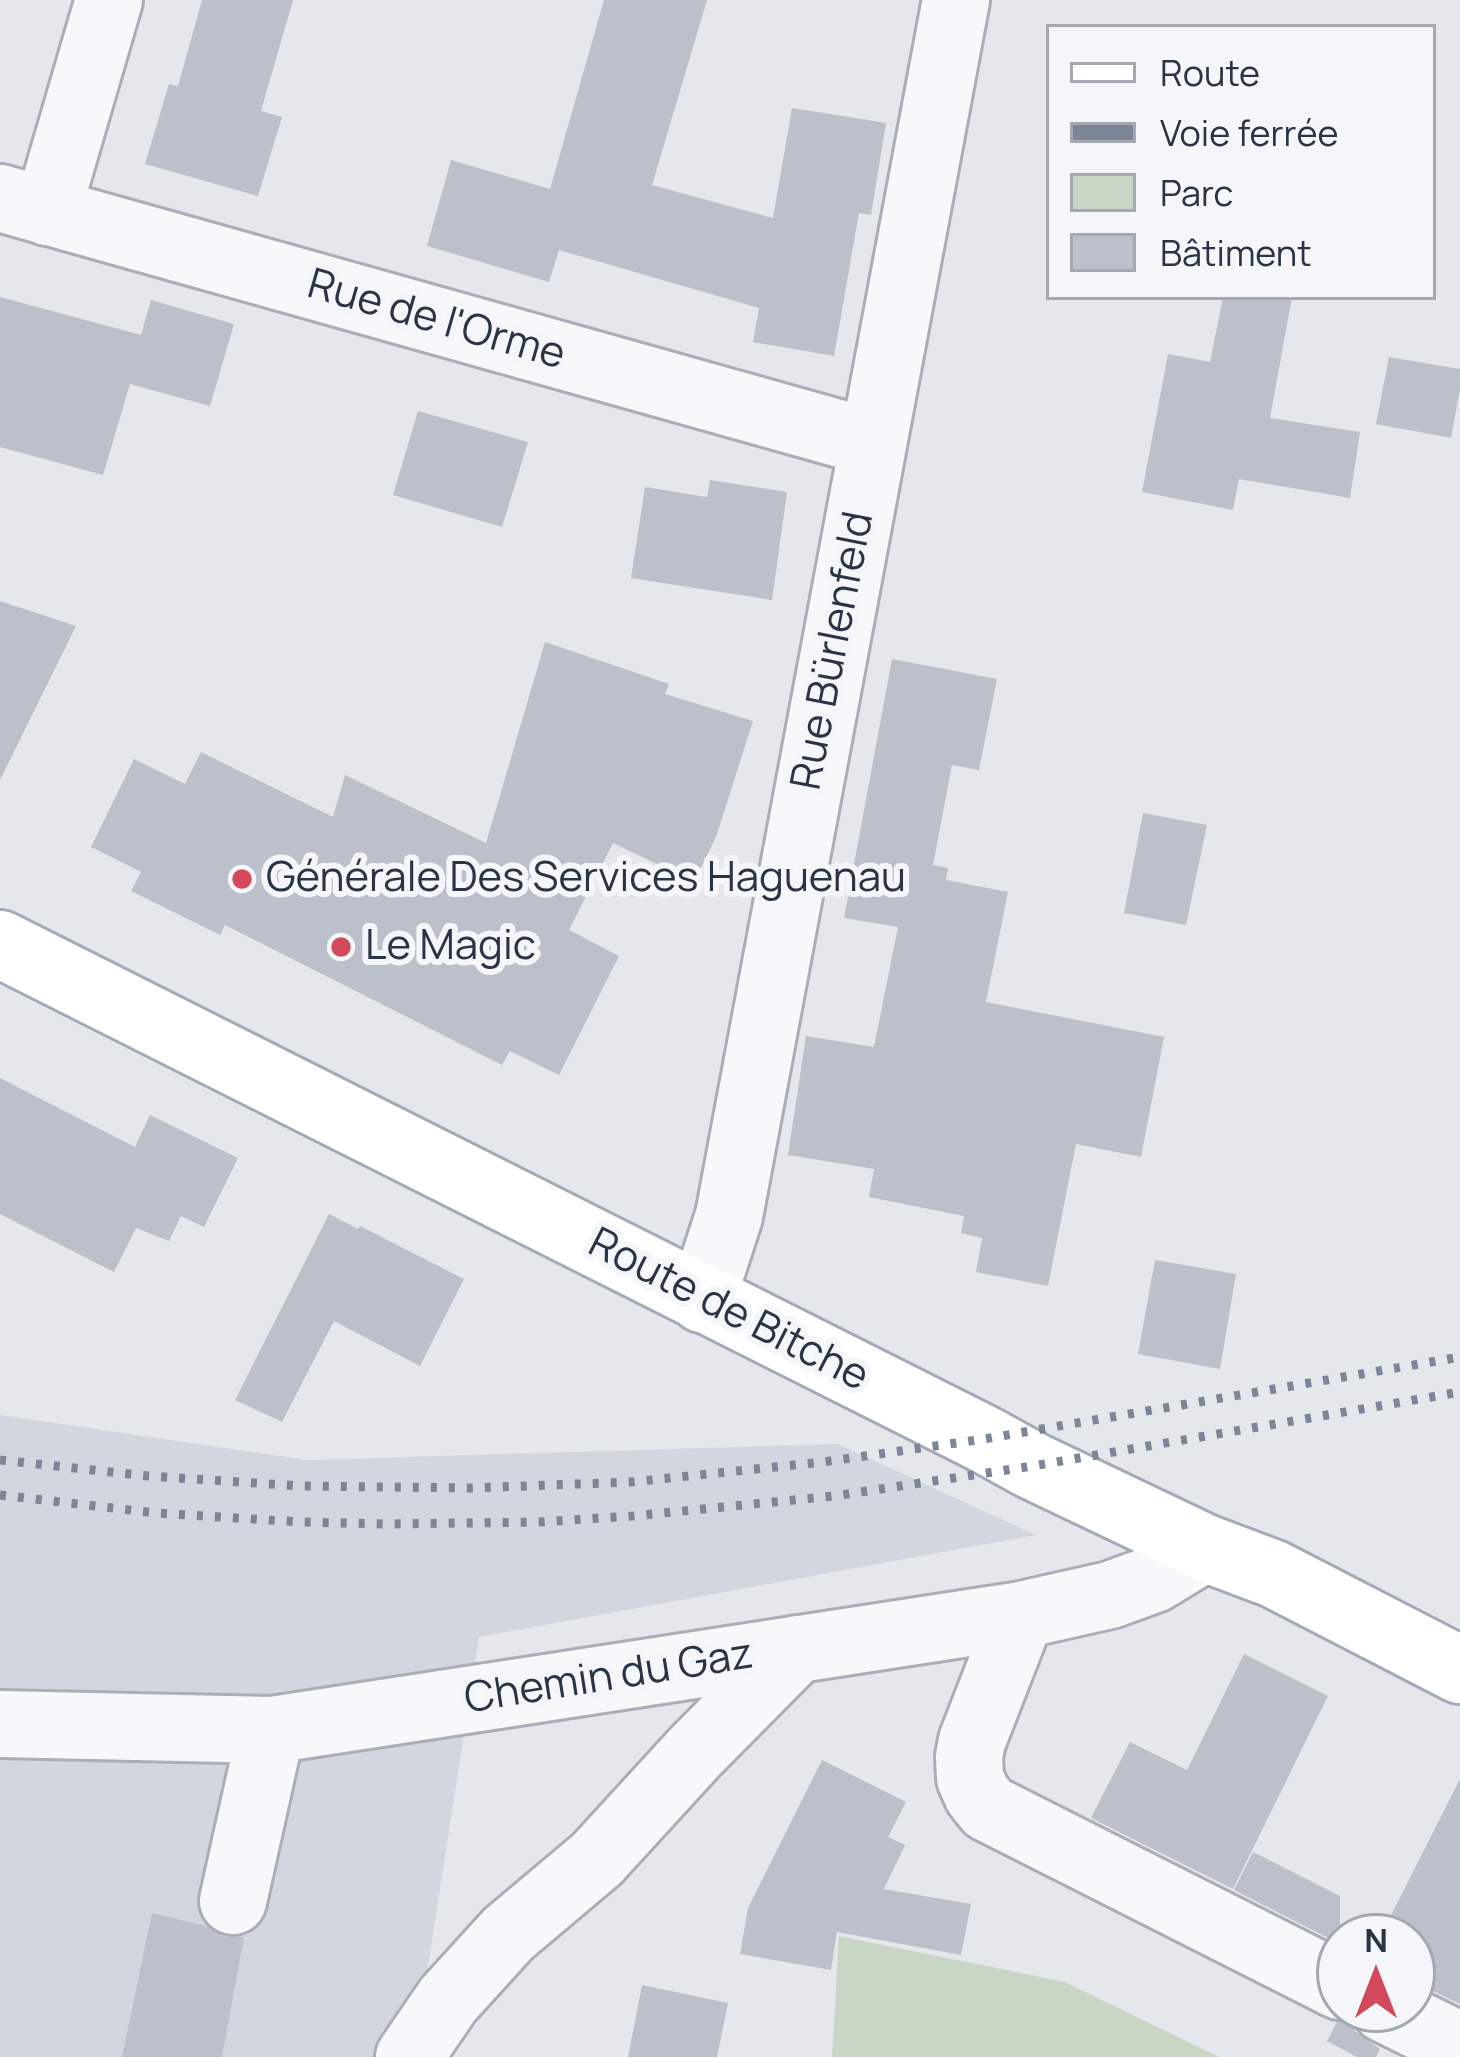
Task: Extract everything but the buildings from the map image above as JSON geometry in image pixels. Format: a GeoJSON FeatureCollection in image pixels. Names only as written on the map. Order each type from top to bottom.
{"type":"FeatureCollection","features":[{"type":"Feature","properties":{"kind":"main road","name":"Route de Bitche"},"geometry":{"type":"LineString","coordinates":[[0,944],[1033,1466],[1204,1548],[1274,1574],[1460,1670]]}},
{"type":"Feature","properties":{"kind":"street"},"geometry":{"type":"LineString","coordinates":[[24,204],[109,0]]}},
{"type":"Feature","properties":{"kind":"street","name":"Rue Bürlenfeld"},"geometry":{"type":"LineString","coordinates":[[702,1299],[729,1216],[956,0]]}},
{"type":"Feature","properties":{"kind":"street","name":"Rue de l'Orme"},"geometry":{"type":"LineString","coordinates":[[24,204],[873,443]]}},
{"type":"Feature","properties":{"kind":"street","name":"Chemin du Gaz"},"geometry":{"type":"LineString","coordinates":[[0,1724],[271,1730],[1021,1615],[1110,1595],[1154,1579],[1204,1548]]}},
{"type":"Feature","properties":{"kind":"street"},"geometry":{"type":"LineString","coordinates":[[1021,1615],[972,1741],[970,1778],[976,1794],[988,1808],[1316,1974]]}},
{"type":"Feature","properties":{"kind":"street"},"geometry":{"type":"LineString","coordinates":[[409,2057],[448,2000],[508,1934],[597,1858],[797,1649]]}},
{"type":"Feature","properties":{"kind":"street"},"geometry":{"type":"LineString","coordinates":[[232,1901],[271,1730]]}},
{"type":"Feature","properties":{"kind":"shaded area"},"geometry":{"type":"Polygon","coordinates":[[[0,1415],[307,1460],[838,1444],[1036,1535],[479,1637],[414,2057],[0,2057],[0,1415]]]}},
{"type":"Feature","properties":{"kind":"green space"},"geometry":{"type":"Polygon","coordinates":[[[839,1936],[1065,1982],[1219,2057],[832,2057],[839,1936]]]}},
{"type":"Feature","properties":{"kind":"railway"},"geometry":{"type":"LineString","coordinates":[[0,1460],[301,1486],[471,1488],[631,1482],[984,1439],[1460,1357]]}},
{"type":"Feature","properties":{"kind":"railway"},"geometry":{"type":"LineString","coordinates":[[0,1495],[156,1513],[301,1522],[540,1522],[633,1516],[834,1496],[1460,1392]]}},
{"type":"Feature","properties":{"kind":"place","name":"Générale Des Services Haguenau"},"geometry":{"type":"Point","coordinates":[242,879]}},
{"type":"Feature","properties":{"kind":"place","name":"Le Magic"},"geometry":{"type":"Point","coordinates":[341,947]}}]}
